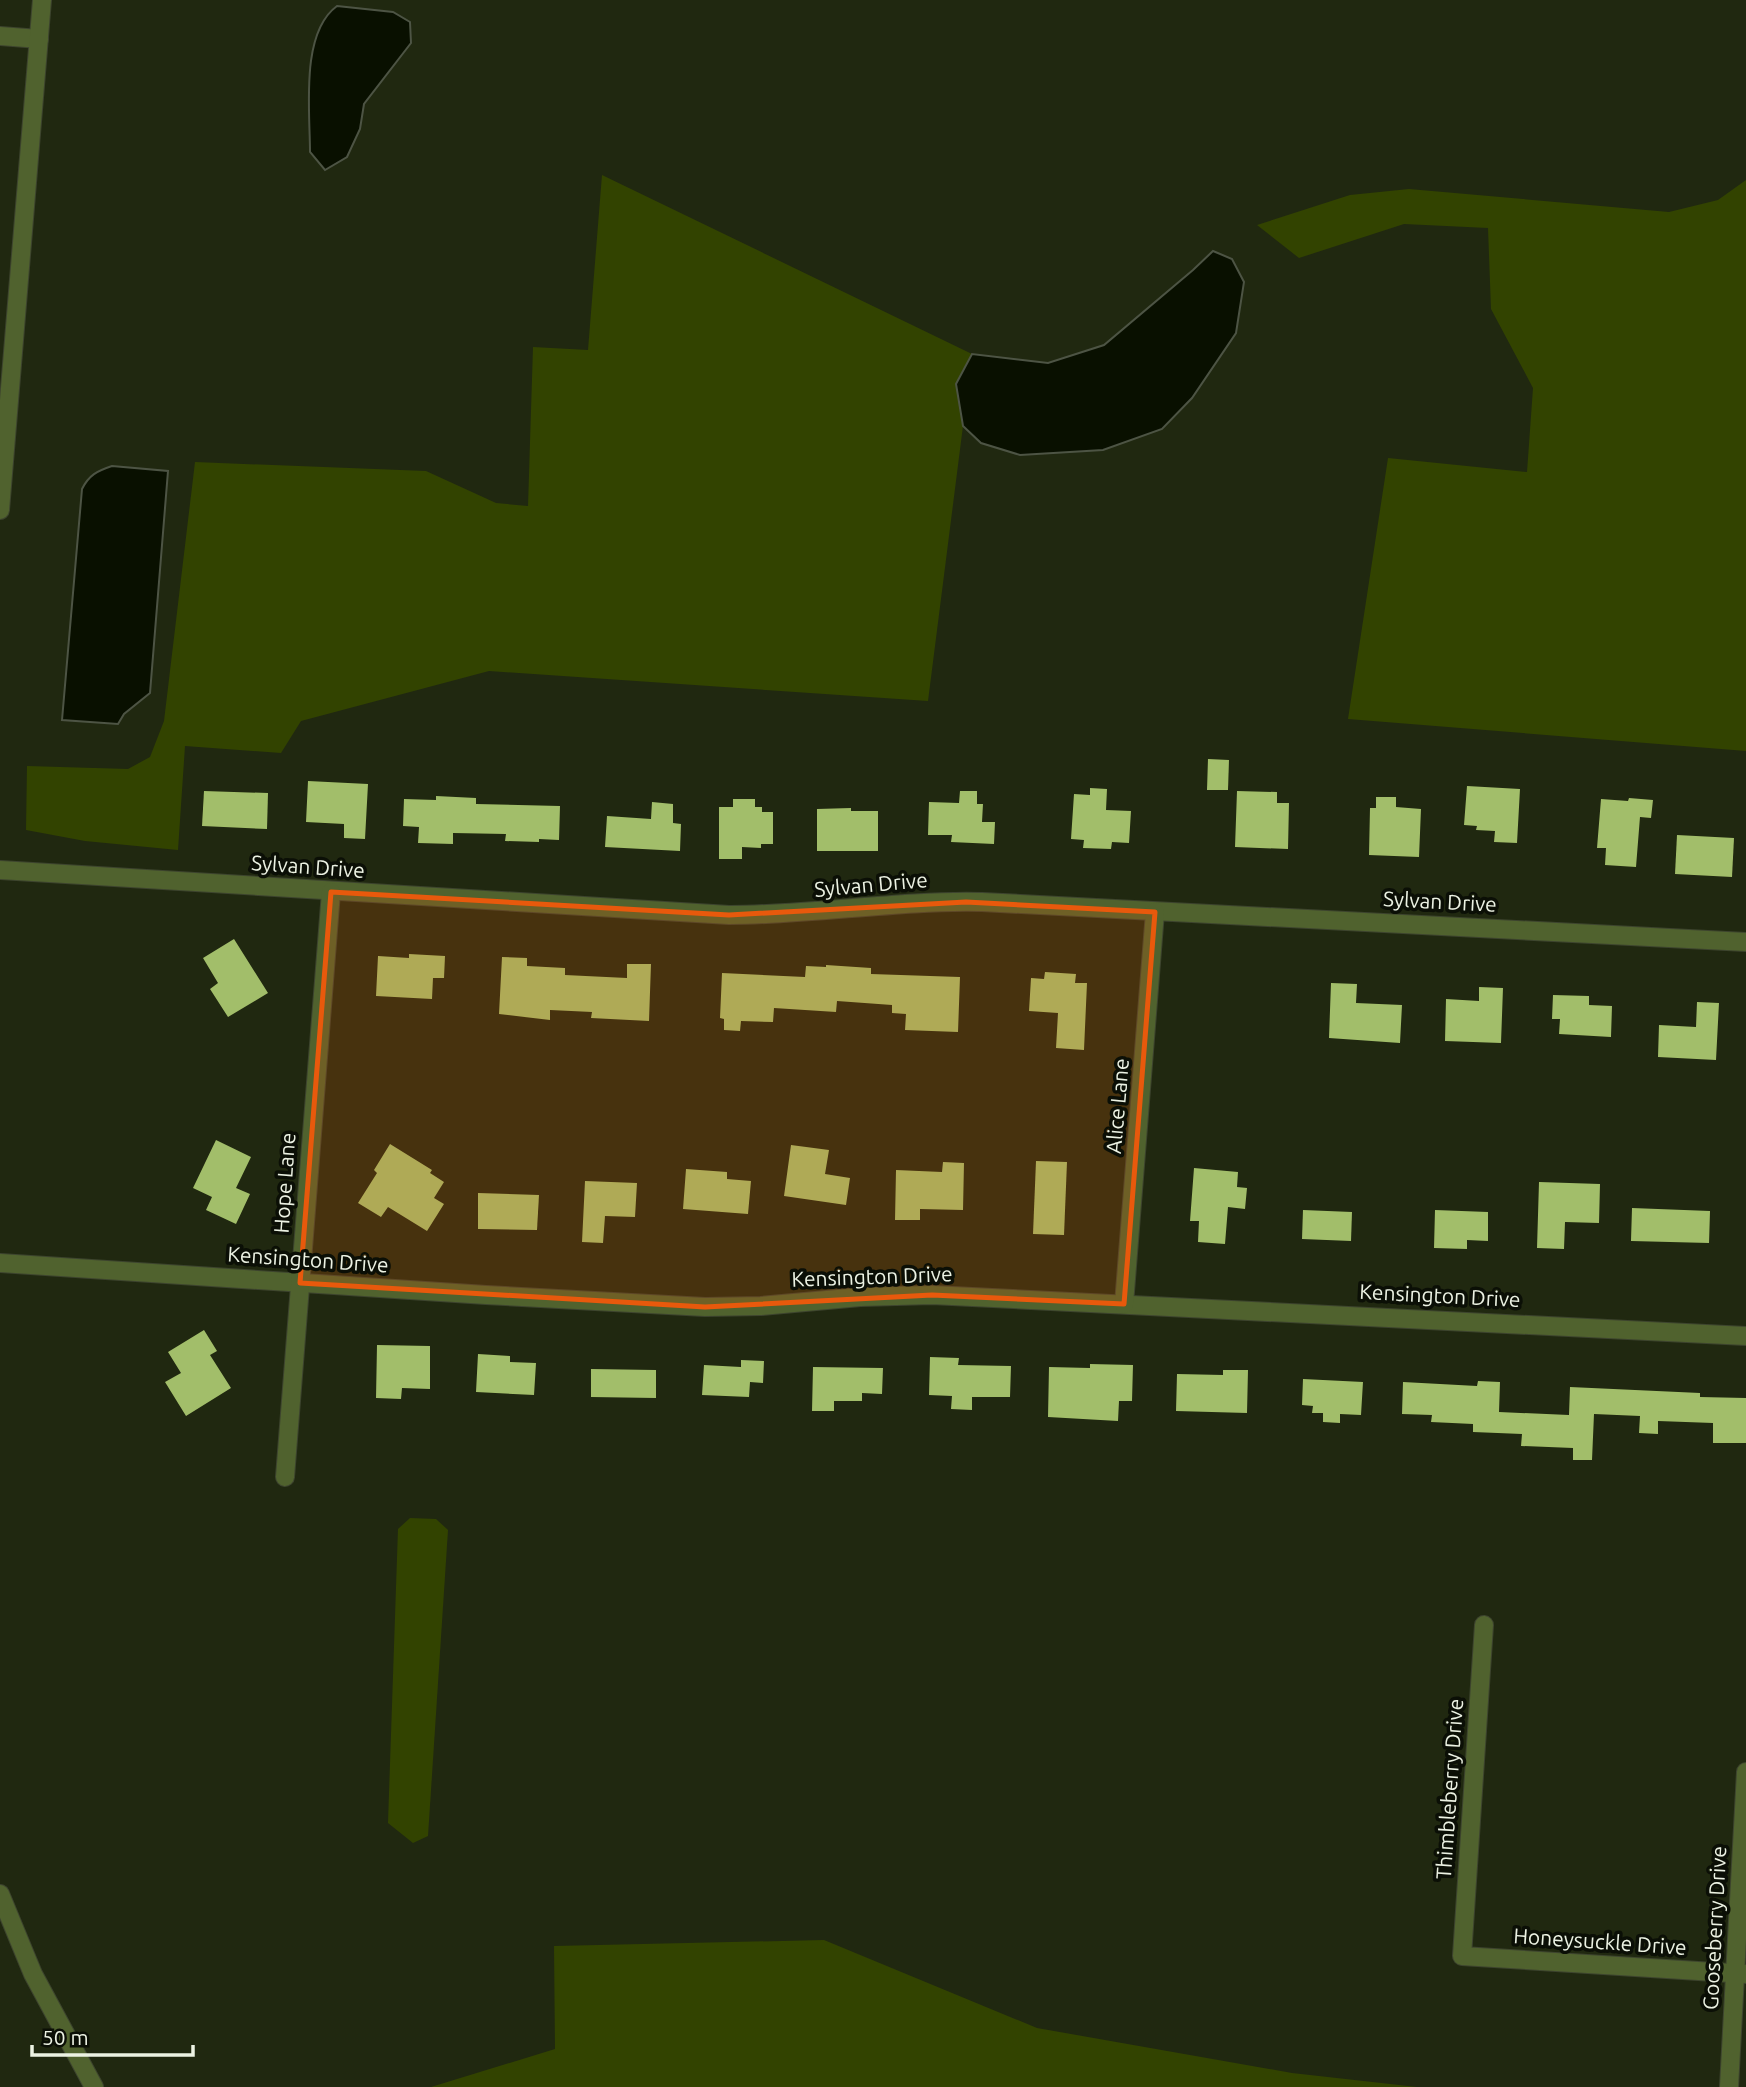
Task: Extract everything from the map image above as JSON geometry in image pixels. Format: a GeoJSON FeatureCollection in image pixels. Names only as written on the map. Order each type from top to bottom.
{"type":"FeatureCollection","features":[{"type":"Feature","properties":{"kind":"street"},"geometry":{"type":"LineString","coordinates":[[0,510],[8,340],[42,0]]}},
{"type":"Feature","properties":{"kind":"street"},"geometry":{"type":"LineString","coordinates":[[0,36],[39,39]]}},
{"type":"Feature","properties":{"kind":"street","name":"Sylvan Drive"},"geometry":{"type":"LineString","coordinates":[[0,870],[729,915],[788,914],[904,904],[966,902],[1746,942]]}},
{"type":"Feature","properties":{"kind":"street","name":"Hope Lane"},"geometry":{"type":"LineString","coordinates":[[285,1477],[331,891]]}},
{"type":"Feature","properties":{"kind":"street","name":"Alice Lane"},"geometry":{"type":"LineString","coordinates":[[1124,1304],[1155,912]]}},
{"type":"Feature","properties":{"kind":"street","name":"Kensington Drive"},"geometry":{"type":"LineString","coordinates":[[0,1262],[705,1307],[932,1295],[1746,1336]]}},
{"type":"Feature","properties":{"kind":"street","name":"Thimbleberry Drive"},"geometry":{"type":"LineString","coordinates":[[1462,1956],[1484,1625]]}},
{"type":"Feature","properties":{"kind":"street","name":"Gooseberry Drive"},"geometry":{"type":"LineString","coordinates":[[1729,2087],[1740,1973],[1746,1772]]}},
{"type":"Feature","properties":{"kind":"street"},"geometry":{"type":"LineString","coordinates":[[0,1894],[33,1974],[94,2087]]}},
{"type":"Feature","properties":{"kind":"street","name":"Honeysuckle Drive"},"geometry":{"type":"LineString","coordinates":[[1462,1956],[1740,1973]]}},
{"type":"Feature","properties":{"kind":"highlighted area"},"geometry":{"type":"Polygon","coordinates":[[[331,892],[729,915],[966,902],[1155,912],[1124,1304],[932,1295],[705,1307],[300,1283],[331,892]]]}},
{"type":"Feature","properties":{"kind":"green space"},"geometry":{"type":"Polygon","coordinates":[[[602,175],[972,354],[956,384],[963,426],[928,701],[489,671],[301,721],[281,753],[185,746],[178,850],[85,841],[26,830],[27,766],[128,769],[150,757],[164,721],[195,462],[426,471],[496,503],[528,506],[533,347],[588,350],[602,175]]]}},
{"type":"Feature","properties":{"kind":"green space"},"geometry":{"type":"Polygon","coordinates":[[[1746,180],[1746,751],[1348,719],[1388,458],[1527,472],[1533,388],[1491,309],[1488,228],[1404,224],[1299,258],[1257,225],[1350,195],[1409,189],[1669,212],[1718,200],[1746,180]]]}},
{"type":"Feature","properties":{"kind":"green space"},"geometry":{"type":"Polygon","coordinates":[[[410,1518],[436,1519],[448,1530],[428,1836],[413,1843],[388,1823],[398,1529],[410,1518]]]}},
{"type":"Feature","properties":{"kind":"green space"},"geometry":{"type":"Polygon","coordinates":[[[824,1940],[1037,2028],[1292,2073],[1417,2087],[431,2087],[555,2049],[554,1946],[824,1940]]]}},
{"type":"Feature","properties":{"kind":"shaded area"},"geometry":{"type":"Polygon","coordinates":[[[337,6],[393,12],[410,22],[411,43],[364,104],[360,129],[347,157],[325,170],[310,152],[310,74],[317,34],[325,18],[337,6]]]}},
{"type":"Feature","properties":{"kind":"shaded area"},"geometry":{"type":"Polygon","coordinates":[[[1213,251],[1232,259],[1244,282],[1236,333],[1192,398],[1162,429],[1103,450],[1020,455],[981,443],[963,426],[956,384],[972,354],[1048,363],[1104,345],[1213,251]]]}},
{"type":"Feature","properties":{"kind":"shaded area"},"geometry":{"type":"Polygon","coordinates":[[[112,466],[168,471],[150,693],[124,714],[118,724],[62,720],[82,489],[94,474],[112,466]]]}},
{"type":"Feature","properties":{"kind":"building"},"geometry":{"type":"Polygon","coordinates":[[[1208,759],[1229,760],[1228,790],[1207,790],[1208,759]]]}},
{"type":"Feature","properties":{"kind":"building"},"geometry":{"type":"Polygon","coordinates":[[[308,781],[368,784],[365,839],[344,838],[344,824],[306,822],[308,781]]]}},
{"type":"Feature","properties":{"kind":"building"},"geometry":{"type":"Polygon","coordinates":[[[1467,786],[1520,789],[1517,843],[1494,842],[1495,831],[1476,830],[1477,826],[1464,825],[1467,786]]]}},
{"type":"Feature","properties":{"kind":"building"},"geometry":{"type":"Polygon","coordinates":[[[1090,788],[1107,789],[1106,810],[1131,811],[1129,843],[1112,842],[1111,849],[1083,848],[1084,840],[1071,839],[1074,794],[1090,795],[1090,788]]]}},
{"type":"Feature","properties":{"kind":"building"},"geometry":{"type":"Polygon","coordinates":[[[204,791],[268,793],[267,829],[202,826],[204,791]]]}},
{"type":"Feature","properties":{"kind":"building"},"geometry":{"type":"Polygon","coordinates":[[[960,791],[977,791],[977,804],[983,804],[982,822],[995,822],[994,844],[951,842],[952,835],[928,835],[929,802],[959,803],[960,791]]]}},
{"type":"Feature","properties":{"kind":"building"},"geometry":{"type":"Polygon","coordinates":[[[1237,791],[1277,792],[1277,803],[1289,803],[1288,849],[1235,847],[1237,791]]]}},
{"type":"Feature","properties":{"kind":"building"},"geometry":{"type":"Polygon","coordinates":[[[436,796],[476,798],[476,804],[560,806],[559,840],[505,841],[506,834],[453,833],[453,844],[418,843],[419,827],[403,826],[404,799],[436,800],[436,796]]]}},
{"type":"Feature","properties":{"kind":"building"},"geometry":{"type":"Polygon","coordinates":[[[1376,797],[1396,797],[1396,807],[1421,809],[1419,857],[1369,855],[1370,808],[1376,808],[1376,797]]]}},
{"type":"Feature","properties":{"kind":"building"},"geometry":{"type":"Polygon","coordinates":[[[1629,798],[1653,800],[1651,818],[1640,817],[1636,867],[1605,865],[1606,848],[1597,848],[1601,799],[1628,801],[1629,798]]]}},
{"type":"Feature","properties":{"kind":"building"},"geometry":{"type":"Polygon","coordinates":[[[733,799],[755,799],[755,807],[762,807],[762,812],[773,812],[773,844],[761,844],[761,848],[742,847],[742,859],[719,859],[719,807],[733,807],[733,799]]]}},
{"type":"Feature","properties":{"kind":"building"},"geometry":{"type":"Polygon","coordinates":[[[652,802],[673,804],[673,823],[681,824],[680,851],[605,847],[607,816],[651,819],[652,802]]]}},
{"type":"Feature","properties":{"kind":"building"},"geometry":{"type":"Polygon","coordinates":[[[851,808],[851,811],[878,811],[878,851],[817,851],[817,809],[851,808]]]}},
{"type":"Feature","properties":{"kind":"building"},"geometry":{"type":"Polygon","coordinates":[[[1677,835],[1734,838],[1732,877],[1675,874],[1677,835]]]}},
{"type":"Feature","properties":{"kind":"building"},"geometry":{"type":"Polygon","coordinates":[[[234,939],[268,993],[228,1017],[210,989],[218,983],[203,958],[234,939]]]}},
{"type":"Feature","properties":{"kind":"building"},"geometry":{"type":"Polygon","coordinates":[[[409,954],[445,956],[444,978],[433,978],[432,999],[376,996],[378,956],[409,958],[409,954]]]}},
{"type":"Feature","properties":{"kind":"building"},"geometry":{"type":"Polygon","coordinates":[[[502,957],[527,958],[527,966],[565,968],[565,975],[627,978],[627,964],[651,964],[649,1021],[591,1018],[592,1012],[550,1010],[550,1020],[499,1014],[502,957]]]}},
{"type":"Feature","properties":{"kind":"building"},"geometry":{"type":"Polygon","coordinates":[[[806,966],[871,968],[871,974],[960,977],[958,1032],[905,1030],[906,1014],[892,1013],[892,1005],[837,1001],[836,1012],[774,1008],[773,1022],[741,1021],[740,1031],[724,1030],[724,1019],[720,1018],[722,973],[805,977],[806,966]]]}},
{"type":"Feature","properties":{"kind":"building"},"geometry":{"type":"Polygon","coordinates":[[[1045,972],[1076,974],[1075,983],[1087,983],[1084,1050],[1056,1048],[1058,1013],[1029,1011],[1031,978],[1044,979],[1045,972]]]}},
{"type":"Feature","properties":{"kind":"building"},"geometry":{"type":"Polygon","coordinates":[[[1331,983],[1357,984],[1356,1003],[1402,1005],[1400,1043],[1329,1038],[1331,983]]]}},
{"type":"Feature","properties":{"kind":"building"},"geometry":{"type":"Polygon","coordinates":[[[1479,987],[1503,988],[1501,1043],[1445,1041],[1446,999],[1479,1001],[1479,987]]]}},
{"type":"Feature","properties":{"kind":"building"},"geometry":{"type":"Polygon","coordinates":[[[1553,995],[1589,996],[1589,1005],[1612,1006],[1611,1037],[1559,1034],[1560,1019],[1552,1019],[1553,995]]]}},
{"type":"Feature","properties":{"kind":"building"},"geometry":{"type":"Polygon","coordinates":[[[1697,1002],[1719,1003],[1716,1060],[1658,1057],[1659,1025],[1696,1027],[1697,1002]]]}},
{"type":"Feature","properties":{"kind":"building"},"geometry":{"type":"Polygon","coordinates":[[[216,1140],[251,1157],[236,1188],[250,1194],[236,1224],[206,1210],[212,1197],[193,1188],[216,1140]]]}},
{"type":"Feature","properties":{"kind":"building"},"geometry":{"type":"Polygon","coordinates":[[[390,1144],[432,1170],[430,1173],[444,1182],[434,1198],[444,1204],[427,1231],[388,1207],[381,1217],[358,1203],[377,1173],[374,1170],[390,1144]]]}},
{"type":"Feature","properties":{"kind":"building"},"geometry":{"type":"Polygon","coordinates":[[[791,1145],[829,1150],[825,1174],[850,1178],[846,1205],[784,1196],[791,1145]]]}},
{"type":"Feature","properties":{"kind":"building"},"geometry":{"type":"Polygon","coordinates":[[[1036,1161],[1067,1162],[1064,1235],[1033,1234],[1036,1161]]]}},
{"type":"Feature","properties":{"kind":"building"},"geometry":{"type":"Polygon","coordinates":[[[943,1162],[964,1163],[963,1210],[920,1209],[920,1220],[895,1220],[896,1170],[942,1172],[943,1162]]]}},
{"type":"Feature","properties":{"kind":"building"},"geometry":{"type":"Polygon","coordinates":[[[1194,1168],[1238,1172],[1237,1187],[1247,1188],[1245,1209],[1228,1207],[1225,1244],[1198,1242],[1199,1221],[1190,1221],[1194,1168]]]}},
{"type":"Feature","properties":{"kind":"building"},"geometry":{"type":"Polygon","coordinates":[[[686,1169],[727,1172],[727,1179],[751,1181],[748,1214],[683,1209],[686,1169]]]}},
{"type":"Feature","properties":{"kind":"building"},"geometry":{"type":"Polygon","coordinates":[[[585,1181],[637,1183],[635,1217],[605,1216],[603,1243],[582,1242],[585,1181]]]}},
{"type":"Feature","properties":{"kind":"building"},"geometry":{"type":"Polygon","coordinates":[[[1539,1182],[1600,1184],[1599,1223],[1565,1222],[1564,1249],[1537,1248],[1539,1182]]]}},
{"type":"Feature","properties":{"kind":"building"},"geometry":{"type":"Polygon","coordinates":[[[478,1193],[539,1195],[537,1230],[478,1229],[478,1193]]]}},
{"type":"Feature","properties":{"kind":"building"},"geometry":{"type":"Polygon","coordinates":[[[1632,1208],[1710,1211],[1709,1243],[1631,1241],[1632,1208]]]}},
{"type":"Feature","properties":{"kind":"building"},"geometry":{"type":"Polygon","coordinates":[[[1303,1210],[1352,1212],[1351,1241],[1302,1239],[1303,1210]]]}},
{"type":"Feature","properties":{"kind":"building"},"geometry":{"type":"Polygon","coordinates":[[[1435,1210],[1488,1212],[1488,1241],[1467,1240],[1467,1249],[1434,1248],[1435,1210]]]}},
{"type":"Feature","properties":{"kind":"building"},"geometry":{"type":"Polygon","coordinates":[[[204,1330],[217,1351],[210,1355],[231,1388],[186,1416],[165,1382],[181,1373],[168,1352],[204,1330]]]}},
{"type":"Feature","properties":{"kind":"building"},"geometry":{"type":"Polygon","coordinates":[[[377,1345],[430,1346],[430,1389],[402,1388],[401,1399],[376,1398],[377,1345]]]}},
{"type":"Feature","properties":{"kind":"building"},"geometry":{"type":"Polygon","coordinates":[[[478,1354],[510,1356],[510,1362],[536,1363],[534,1395],[476,1392],[478,1354]]]}},
{"type":"Feature","properties":{"kind":"building"},"geometry":{"type":"Polygon","coordinates":[[[930,1357],[959,1358],[958,1365],[1011,1366],[1010,1397],[972,1397],[972,1410],[951,1409],[952,1396],[929,1395],[930,1357]]]}},
{"type":"Feature","properties":{"kind":"building"},"geometry":{"type":"Polygon","coordinates":[[[741,1360],[764,1361],[763,1383],[750,1382],[749,1397],[702,1395],[704,1365],[741,1367],[741,1360]]]}},
{"type":"Feature","properties":{"kind":"building"},"geometry":{"type":"Polygon","coordinates":[[[1090,1364],[1133,1365],[1132,1401],[1119,1401],[1118,1421],[1048,1417],[1049,1367],[1090,1368],[1090,1364]]]}},
{"type":"Feature","properties":{"kind":"building"},"geometry":{"type":"Polygon","coordinates":[[[813,1367],[883,1368],[882,1394],[862,1393],[862,1401],[834,1401],[834,1411],[812,1411],[813,1367]]]}},
{"type":"Feature","properties":{"kind":"building"},"geometry":{"type":"Polygon","coordinates":[[[591,1369],[656,1370],[656,1398],[591,1397],[591,1369]]]}},
{"type":"Feature","properties":{"kind":"building"},"geometry":{"type":"Polygon","coordinates":[[[1223,1370],[1248,1370],[1247,1413],[1176,1411],[1177,1374],[1223,1375],[1223,1370]]]}},
{"type":"Feature","properties":{"kind":"building"},"geometry":{"type":"Polygon","coordinates":[[[1303,1379],[1363,1382],[1361,1415],[1340,1414],[1340,1423],[1323,1422],[1323,1413],[1312,1413],[1313,1406],[1302,1405],[1303,1379]]]}},
{"type":"Feature","properties":{"kind":"building"},"geometry":{"type":"Polygon","coordinates":[[[1478,1381],[1500,1382],[1499,1412],[1569,1415],[1570,1387],[1700,1393],[1700,1397],[1746,1398],[1746,1443],[1713,1443],[1713,1423],[1658,1421],[1658,1434],[1639,1433],[1640,1416],[1594,1414],[1592,1460],[1573,1460],[1573,1448],[1521,1446],[1522,1434],[1473,1432],[1473,1424],[1431,1422],[1432,1415],[1402,1414],[1403,1382],[1477,1386],[1478,1381]]]}}]}
